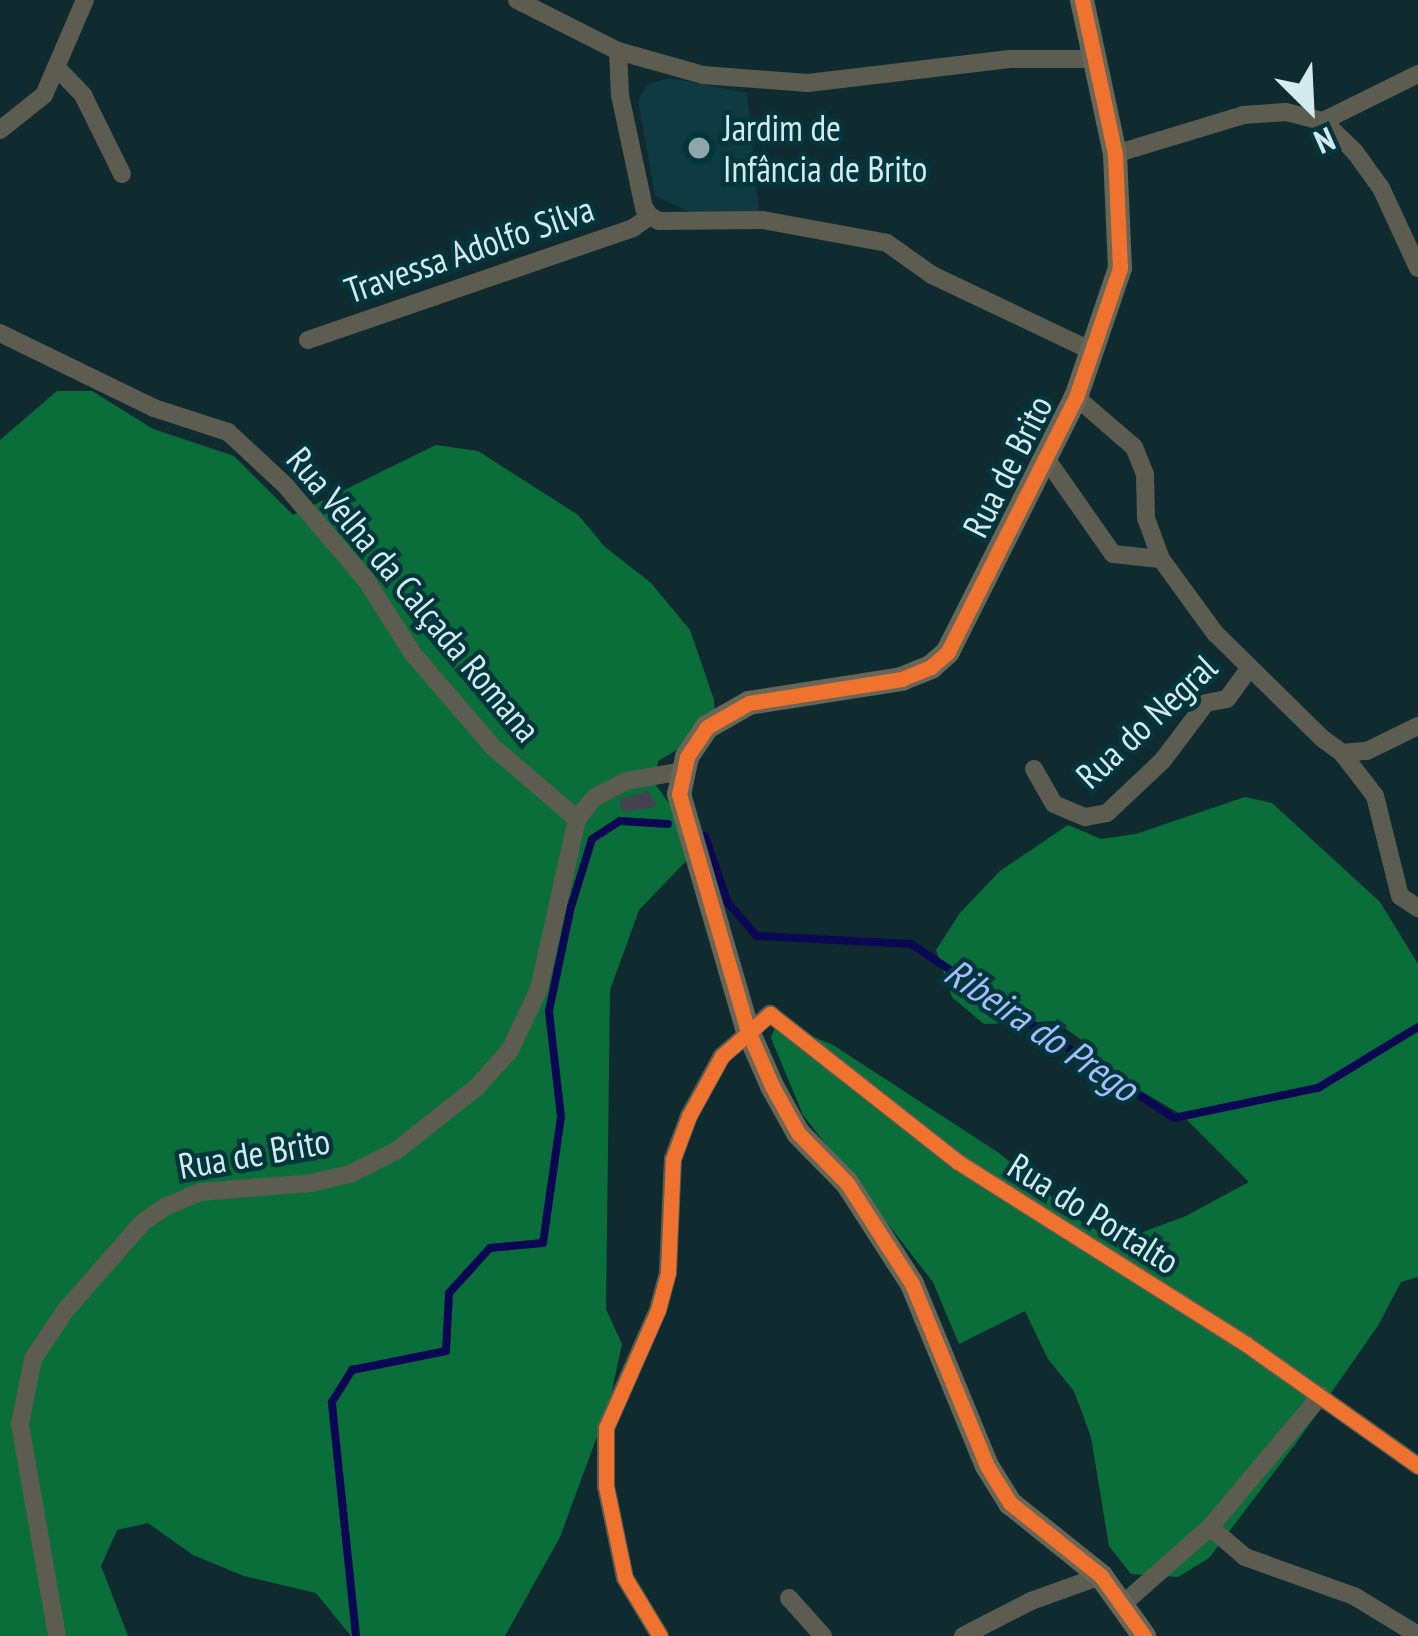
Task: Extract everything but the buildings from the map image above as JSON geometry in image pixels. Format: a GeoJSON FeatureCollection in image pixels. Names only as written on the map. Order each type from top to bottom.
{"type":"FeatureCollection","features":[{"type":"Feature","properties":{"kind":"street"},"geometry":{"type":"LineString","coordinates":[[0,130],[44,95],[59,70],[85,0]]}},
{"type":"Feature","properties":{"kind":"street"},"geometry":{"type":"LineString","coordinates":[[518,0],[618,51],[703,75],[808,83],[1010,59],[1094,59]]}},
{"type":"Feature","properties":{"kind":"street","name":"Rua de Brito"},"geometry":{"type":"LineString","coordinates":[[684,771],[707,727],[748,703],[902,679],[931,667],[948,652],[1076,397],[1120,268],[1115,154],[1082,0]]}},
{"type":"Feature","properties":{"kind":"street"},"geometry":{"type":"LineString","coordinates":[[618,51],[620,95],[650,216],[659,221],[763,220],[887,242],[932,274],[1094,352]]}},
{"type":"Feature","properties":{"kind":"street"},"geometry":{"type":"LineString","coordinates":[[59,70],[83,95],[122,174]]}},
{"type":"Feature","properties":{"kind":"street"},"geometry":{"type":"LineString","coordinates":[[1323,122],[1418,74]]}},
{"type":"Feature","properties":{"kind":"street"},"geometry":{"type":"LineString","coordinates":[[1115,154],[1243,116],[1286,112],[1323,122],[1381,188],[1418,268]]}},
{"type":"Feature","properties":{"kind":"street","name":"Travessa Adolfo Silva"},"geometry":{"type":"LineString","coordinates":[[308,340],[633,228],[650,216]]}},
{"type":"Feature","properties":{"kind":"street","name":"Rua Velha da Calçada Romana"},"geometry":{"type":"LineString","coordinates":[[0,333],[154,408],[228,432],[285,485],[366,580],[413,654],[493,747],[577,819]]}},
{"type":"Feature","properties":{"kind":"street"},"geometry":{"type":"LineString","coordinates":[[1076,397],[1134,447],[1144,474],[1146,518],[1161,559],[1215,633],[1342,753],[1375,796],[1400,896],[1418,908]]}},
{"type":"Feature","properties":{"kind":"street"},"geometry":{"type":"LineString","coordinates":[[1045,457],[1113,554],[1161,559]]}},
{"type":"Feature","properties":{"kind":"street","name":"Rua do Negral"},"geometry":{"type":"LineString","coordinates":[[1034,769],[1054,804],[1085,817],[1107,813],[1163,760],[1206,703],[1227,699],[1250,667]]}},
{"type":"Feature","properties":{"kind":"street"},"geometry":{"type":"LineString","coordinates":[[1342,753],[1367,751],[1418,726]]}},
{"type":"Feature","properties":{"kind":"street"},"geometry":{"type":"LineString","coordinates":[[577,819],[595,797],[626,781],[684,771],[679,794],[748,1031],[798,1133],[847,1184],[912,1284],[987,1466],[1010,1503],[1101,1576],[1144,1636]]}},
{"type":"Feature","properties":{"kind":"street","name":"Rua de Brito"},"geometry":{"type":"LineString","coordinates":[[57,1636],[20,1424],[33,1359],[65,1311],[143,1222],[167,1205],[200,1192],[311,1183],[350,1174],[396,1151],[477,1087],[510,1051],[539,989],[577,819]]}},
{"type":"Feature","properties":{"kind":"street","name":"Rua do Portalto"},"geometry":{"type":"LineString","coordinates":[[748,1031],[770,1014],[958,1162],[1321,1395],[1418,1466]]}},
{"type":"Feature","properties":{"kind":"street"},"geometry":{"type":"LineString","coordinates":[[660,1636],[625,1578],[606,1486],[607,1428],[658,1310],[668,1272],[673,1159],[722,1056],[748,1031]]}},
{"type":"Feature","properties":{"kind":"street"},"geometry":{"type":"LineString","coordinates":[[1124,1604],[1210,1527],[1321,1395]]}},
{"type":"Feature","properties":{"kind":"street"},"geometry":{"type":"LineString","coordinates":[[1210,1527],[1245,1557],[1354,1596],[1418,1635]]}},
{"type":"Feature","properties":{"kind":"street"},"geometry":{"type":"LineString","coordinates":[[963,1636],[1031,1601],[1101,1576]]}},
{"type":"Feature","properties":{"kind":"street"},"geometry":{"type":"LineString","coordinates":[[789,1598],[823,1636]]}},
{"type":"Feature","properties":{"kind":"shaded area","name":"Jardim de Infância de Brito"},"geometry":{"type":"Polygon","coordinates":[[[670,78],[747,93],[759,212],[692,213],[655,196],[638,100],[648,84],[670,78]]]}},
{"type":"Feature","properties":{"kind":"green space"},"geometry":{"type":"Polygon","coordinates":[[[57,391],[92,391],[153,429],[234,456],[293,515],[436,445],[478,451],[578,515],[605,547],[651,583],[690,630],[714,700],[716,727],[658,761],[655,784],[688,829],[689,858],[639,910],[610,990],[606,1309],[622,1344],[609,1404],[560,1537],[505,1636],[351,1636],[316,1593],[244,1576],[193,1555],[148,1523],[117,1530],[101,1566],[128,1636],[0,1636],[0,440],[57,391]]]}},
{"type":"Feature","properties":{"kind":"green space"},"geometry":{"type":"Polygon","coordinates":[[[1245,797],[1272,803],[1380,902],[1418,964],[1418,1277],[1401,1282],[1379,1324],[1297,1442],[1209,1558],[1178,1577],[1131,1574],[1109,1546],[1091,1437],[1074,1391],[1048,1359],[1025,1311],[959,1344],[933,1282],[803,1115],[771,1038],[777,1022],[833,1045],[999,1153],[1083,1223],[1119,1241],[1186,1216],[1249,1182],[1182,1115],[1114,1075],[1090,1046],[1055,1021],[984,1024],[952,997],[936,950],[960,913],[1000,871],[1068,825],[1101,839],[1136,834],[1245,797]]]}},
{"type":"Feature","properties":{"kind":"waterway","name":"Ribeira do Prego"},"geometry":{"type":"LineString","coordinates":[[356,1636],[332,1402],[352,1370],[446,1351],[449,1293],[490,1248],[543,1243],[561,1117],[549,1011],[571,907],[592,839],[620,821],[668,824]]}},
{"type":"Feature","properties":{"kind":"waterway","name":"Ribeira do Prego"},"geometry":{"type":"LineString","coordinates":[[705,836],[728,903],[757,936],[911,944],[1174,1118],[1318,1088],[1418,1027]]}},
{"type":"Feature","properties":{"kind":"cycle path"},"geometry":{"type":"LineString","coordinates":[[1082,0],[1115,154],[1120,268],[1076,397],[948,652],[931,667],[902,679],[749,703],[707,727],[687,757],[679,794],[748,1031],[772,1086],[798,1133],[847,1183],[912,1284],[987,1466],[1010,1503],[1101,1576],[1144,1636]]}},
{"type":"Feature","properties":{"kind":"cycle path"},"geometry":{"type":"LineString","coordinates":[[660,1636],[625,1578],[606,1486],[606,1428],[658,1310],[668,1272],[673,1159],[689,1116],[722,1056],[770,1014],[958,1162],[1246,1344],[1418,1466]]}},
{"type":"Feature","properties":{"kind":"place","name":"Jardim de Infância de Brito"},"geometry":{"type":"Point","coordinates":[699,148]}}]}
